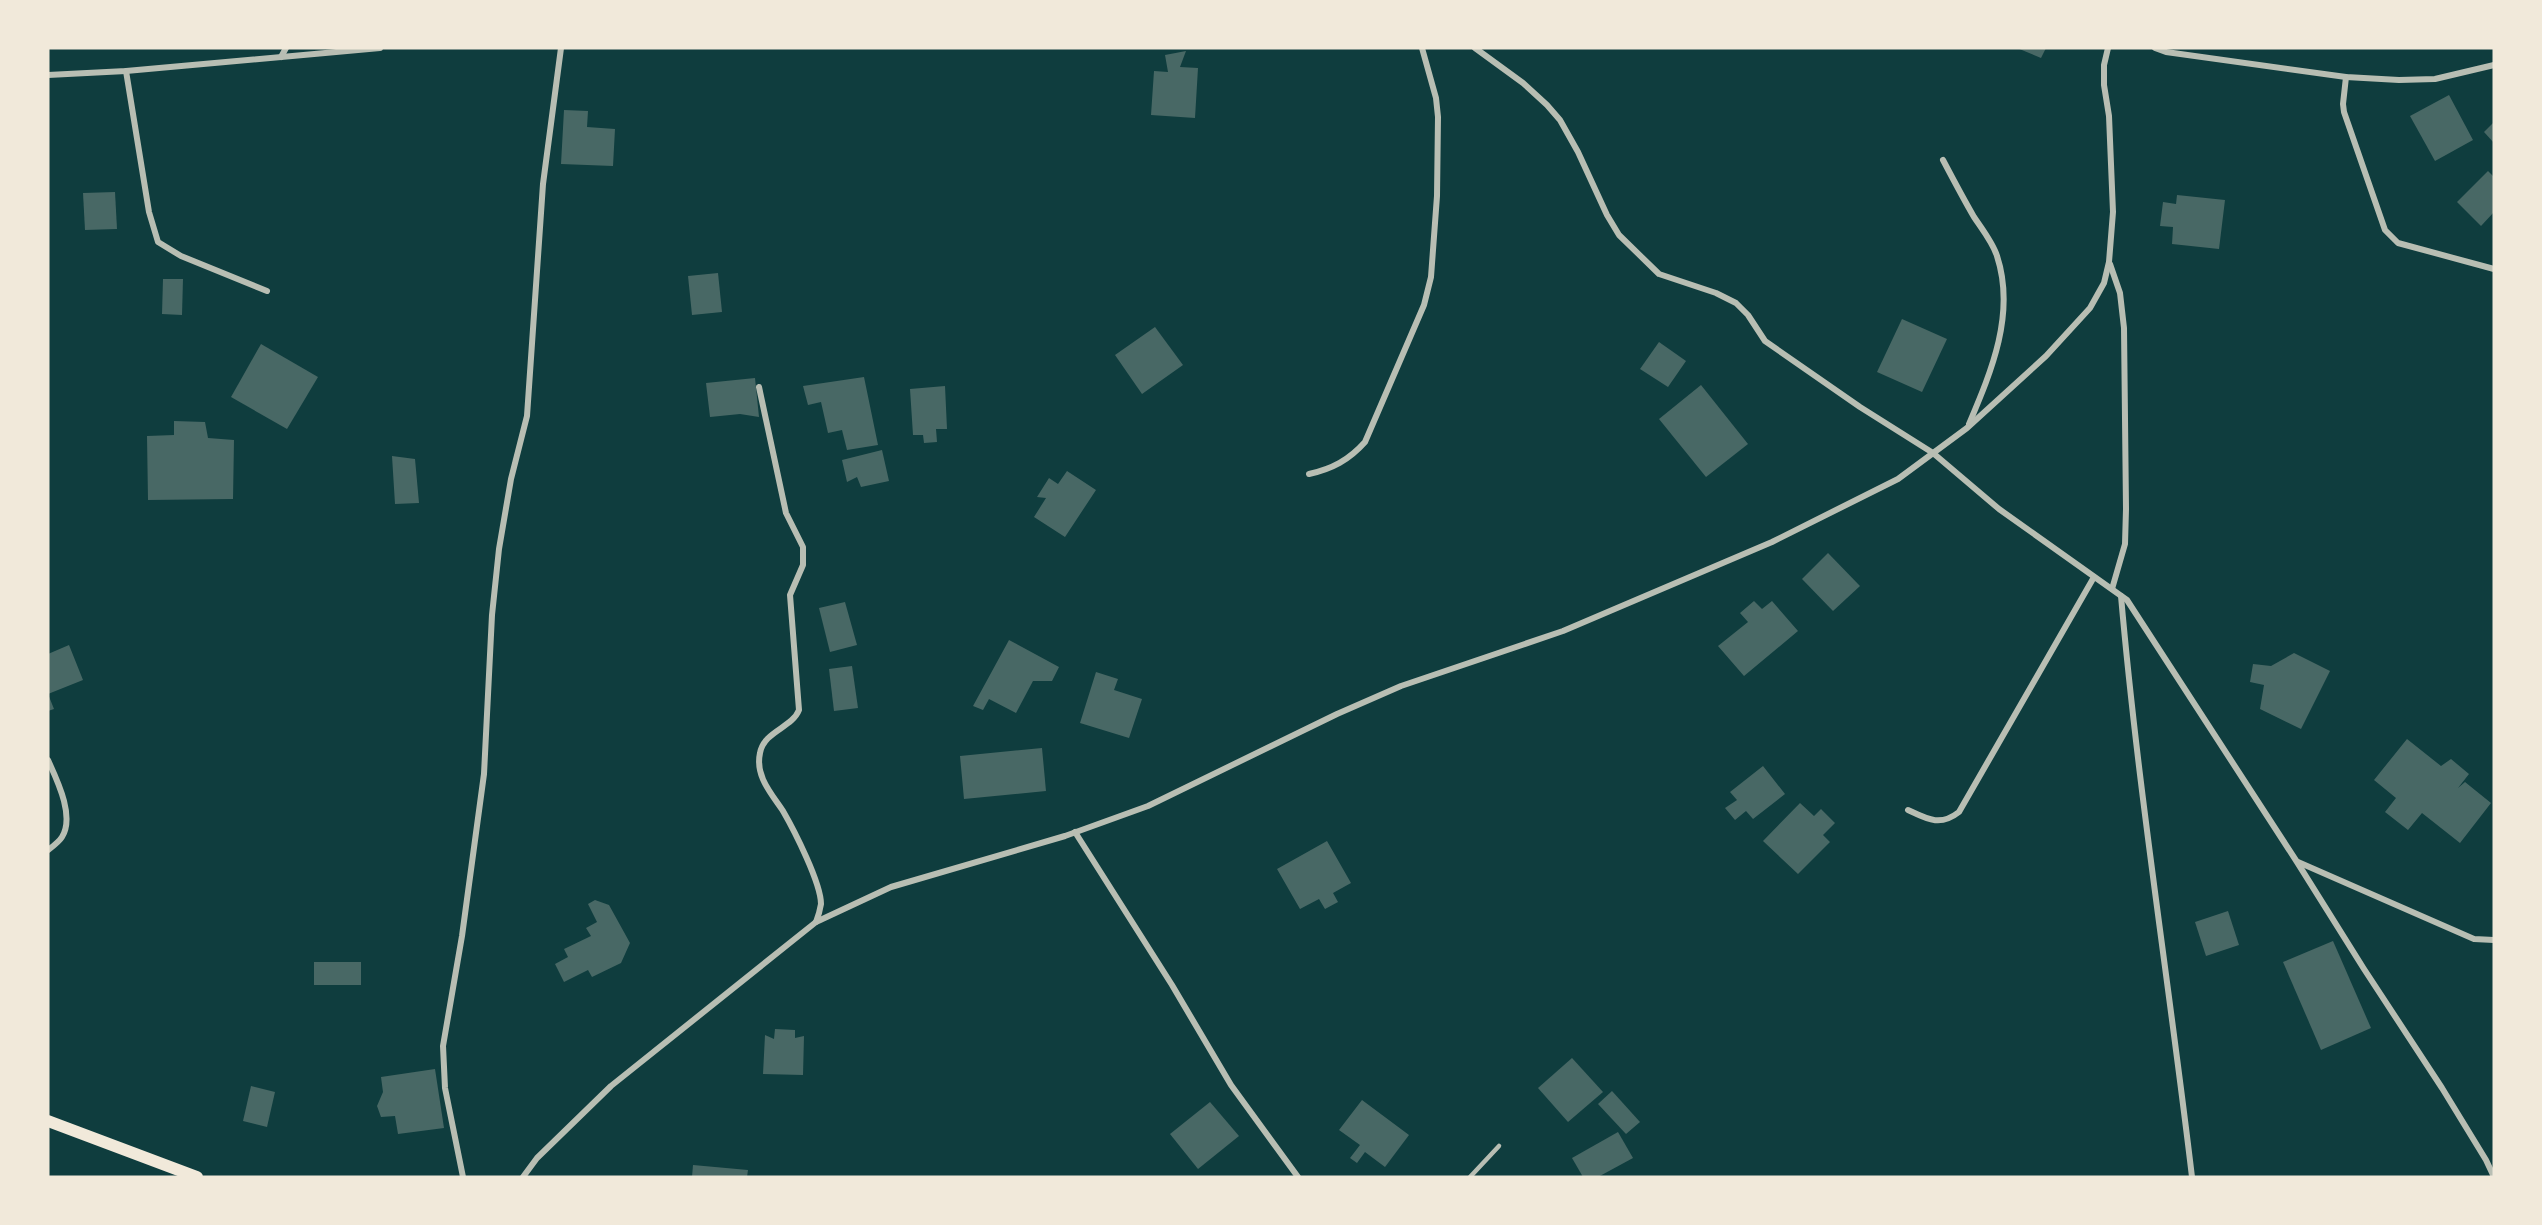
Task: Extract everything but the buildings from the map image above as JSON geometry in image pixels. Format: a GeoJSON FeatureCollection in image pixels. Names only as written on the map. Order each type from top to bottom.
{"type":"FeatureCollection","features":[{"type":"Feature","properties":{"kind":"main road"},"geometry":{"type":"LineString","coordinates":[[48,1121],[197,1177]]}},
{"type":"Feature","properties":{"kind":"street"},"geometry":{"type":"LineString","coordinates":[[281,57],[286,48]]}},
{"type":"Feature","properties":{"kind":"street"},"geometry":{"type":"LineString","coordinates":[[48,75],[126,71],[380,48]]}},
{"type":"Feature","properties":{"kind":"street"},"geometry":{"type":"LineString","coordinates":[[463,1177],[445,1088],[443,1046],[464,926],[484,774],[492,615],[499,549],[511,479],[527,416],[543,184],[561,65],[561,48]]}},
{"type":"Feature","properties":{"kind":"street"},"geometry":{"type":"LineString","coordinates":[[1309,474],[1323,471],[1347,460],[1365,442],[1429,291],[1437,196],[1438,117],[1436,98],[1422,48]]}},
{"type":"Feature","properties":{"kind":"street"},"geometry":{"type":"LineString","coordinates":[[1476,48],[1523,83],[1560,120],[1619,235],[1659,274],[1716,293],[1736,303],[1748,315],[1765,341],[1860,407],[1933,453],[1999,508],[2127,600],[2442,1088],[2494,1177]]}},
{"type":"Feature","properties":{"kind":"street"},"geometry":{"type":"LineString","coordinates":[[523,1177],[537,1158],[611,1086],[816,922],[891,887],[1075,832],[1148,806],[1337,714],[1401,686],[1563,631],[1772,543],[1898,479],[1967,428],[2046,356],[2090,308],[2104,283],[2109,262],[2114,212],[2109,116],[2104,84],[2104,65],[2108,48]]}},
{"type":"Feature","properties":{"kind":"street"},"geometry":{"type":"LineString","coordinates":[[2155,48],[2166,52],[2346,77],[2399,80],[2435,79],[2494,65]]}},
{"type":"Feature","properties":{"kind":"street"},"geometry":{"type":"LineString","coordinates":[[126,71],[149,212],[158,242],[181,256],[267,291]]}},
{"type":"Feature","properties":{"kind":"street"},"geometry":{"type":"LineString","coordinates":[[2346,77],[2344,112],[2385,230],[2390,237],[2398,243],[2494,269]]}},
{"type":"Feature","properties":{"kind":"street"},"geometry":{"type":"LineString","coordinates":[[1943,160],[1996,254],[2002,276],[2004,299],[2000,341],[1990,374],[1967,428]]}},
{"type":"Feature","properties":{"kind":"street"},"geometry":{"type":"LineString","coordinates":[[2109,262],[2120,293],[2124,328],[2126,487],[2125,544],[2112,589]]}},
{"type":"Feature","properties":{"kind":"street"},"geometry":{"type":"LineString","coordinates":[[759,387],[786,513],[803,547],[803,565],[790,595],[799,710],[795,719],[766,739],[760,751],[759,769],[765,785],[784,813],[817,882],[821,904],[816,922]]}},
{"type":"Feature","properties":{"kind":"street"},"geometry":{"type":"LineString","coordinates":[[1908,810],[1941,822],[1959,812],[2094,577]]}},
{"type":"Feature","properties":{"kind":"street"},"geometry":{"type":"LineString","coordinates":[[2121,596],[2130,695],[2192,1177]]}},
{"type":"Feature","properties":{"kind":"street"},"geometry":{"type":"LineString","coordinates":[[48,760],[63,795],[66,818],[62,837],[48,850]]}},
{"type":"Feature","properties":{"kind":"street"},"geometry":{"type":"LineString","coordinates":[[1075,832],[1172,985],[1231,1085],[1298,1177]]}},
{"type":"Feature","properties":{"kind":"street"},"geometry":{"type":"LineString","coordinates":[[2297,862],[2474,939],[2494,940]]}},
{"type":"Feature","properties":{"kind":"lane"},"geometry":{"type":"LineString","coordinates":[[1470,1177],[1498,1146]]}}]}
